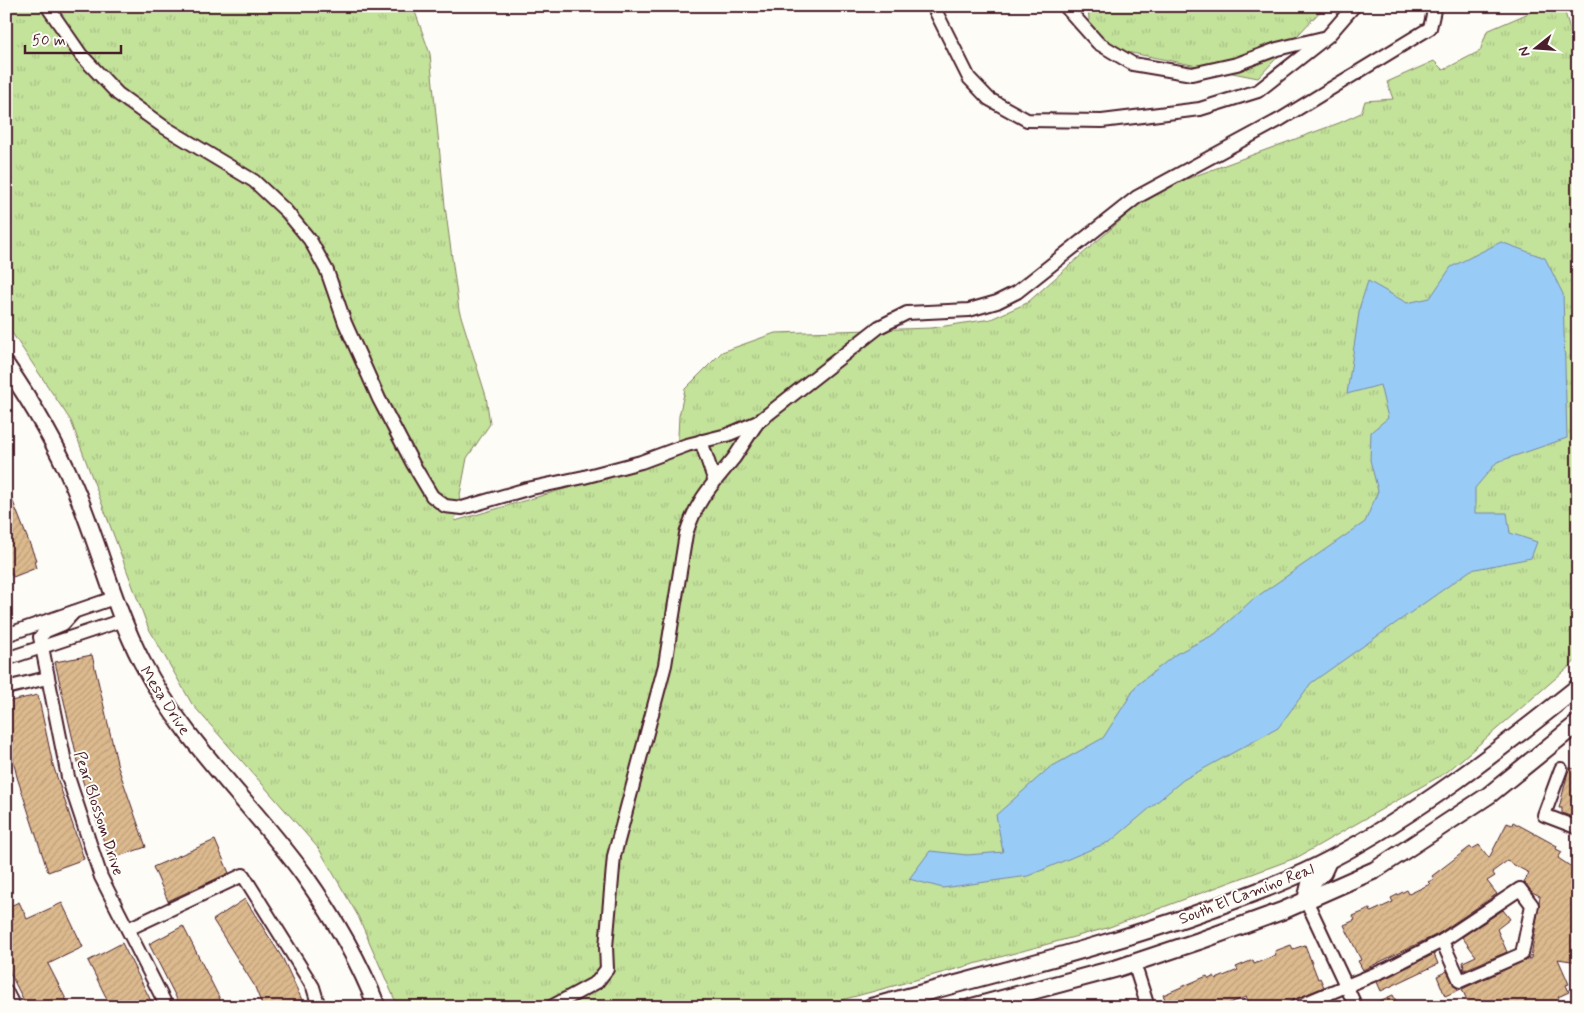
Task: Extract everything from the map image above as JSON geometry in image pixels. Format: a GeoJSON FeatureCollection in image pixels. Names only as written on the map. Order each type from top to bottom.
{"type":"FeatureCollection","features":[{"type":"Feature","properties":{"kind":"main road","name":"Mesa Drive"},"geometry":{"type":"LineString","coordinates":[[6,364],[53,442],[74,487],[114,598],[142,662],[179,725],[303,874],[340,930],[377,1007]]}},
{"type":"Feature","properties":{"kind":"main road","name":"South El Camino Real"},"geometry":{"type":"LineString","coordinates":[[871,1007],[1114,941],[1275,885],[1328,861],[1402,819],[1482,763],[1578,687]]}},
{"type":"Feature","properties":{"kind":"main road","name":"South El Camino Real"},"geometry":{"type":"LineString","coordinates":[[972,1007],[1134,962],[1282,911],[1375,870],[1481,801],[1578,723]]}},
{"type":"Feature","properties":{"kind":"main road"},"geometry":{"type":"LineString","coordinates":[[1306,900],[1310,884],[1323,872],[1328,861]]}},
{"type":"Feature","properties":{"kind":"street"},"geometry":{"type":"LineString","coordinates":[[47,6],[81,55],[118,94],[164,127],[254,181],[286,211],[310,240],[327,271],[345,323],[379,399],[413,464],[432,496],[444,506],[462,508],[527,489],[641,462],[701,441],[727,435],[758,422],[879,328],[908,313],[969,310],[997,302],[1017,292],[1137,197],[1281,119],[1430,28],[1435,6]]}},
{"type":"Feature","properties":{"kind":"street"},"geometry":{"type":"LineString","coordinates":[[933,6],[970,78],[989,99],[1027,120],[1102,121],[1200,109],[1258,91],[1328,36],[1354,6]]}},
{"type":"Feature","properties":{"kind":"street"},"geometry":{"type":"LineString","coordinates":[[1065,6],[1098,43],[1133,64],[1192,74],[1237,64],[1277,49],[1328,36]]}},
{"type":"Feature","properties":{"kind":"street"},"geometry":{"type":"LineString","coordinates":[[551,1007],[597,982],[607,969],[606,947],[614,856],[665,664],[686,534],[692,515],[714,479],[733,458],[758,422]]}},
{"type":"Feature","properties":{"kind":"street"},"geometry":{"type":"LineString","coordinates":[[701,441],[714,479]]}},
{"type":"Feature","properties":{"kind":"street"},"geometry":{"type":"LineString","coordinates":[[6,634],[114,598]]}},
{"type":"Feature","properties":{"kind":"street"},"geometry":{"type":"LineString","coordinates":[[40,647],[40,637],[46,630],[63,624],[74,612]]}},
{"type":"Feature","properties":{"kind":"street"},"geometry":{"type":"LineString","coordinates":[[6,659],[123,620]]}},
{"type":"Feature","properties":{"kind":"street","name":"Pear Blossom Drive"},"geometry":{"type":"LineString","coordinates":[[40,647],[68,778],[101,877],[167,1007]]}},
{"type":"Feature","properties":{"kind":"street"},"geometry":{"type":"LineString","coordinates":[[6,688],[47,678]]}},
{"type":"Feature","properties":{"kind":"street"},"geometry":{"type":"LineString","coordinates":[[1561,769],[1544,815],[1578,828]]}},
{"type":"Feature","properties":{"kind":"street"},"geometry":{"type":"LineString","coordinates":[[128,929],[243,875],[313,987],[318,1007]]}},
{"type":"Feature","properties":{"kind":"street"},"geometry":{"type":"LineString","coordinates":[[1296,1007],[1387,969],[1442,941],[1520,889],[1532,905],[1522,954],[1460,982],[1442,941]]}},
{"type":"Feature","properties":{"kind":"street"},"geometry":{"type":"LineString","coordinates":[[1306,900],[1356,1007]]}},
{"type":"Feature","properties":{"kind":"street"},"geometry":{"type":"LineString","coordinates":[[1134,962],[1148,1007]]}},
{"type":"Feature","properties":{"kind":"street"},"geometry":{"type":"LineString","coordinates":[[6,991],[14,1007]]}},
{"type":"Feature","properties":{"kind":"green space"},"geometry":{"type":"Polygon","coordinates":[[[6,6],[413,6],[430,54],[445,206],[459,310],[486,396],[490,424],[467,458],[455,521],[677,456],[679,416],[685,389],[722,352],[775,333],[932,328],[991,319],[1027,303],[1138,205],[1184,180],[1339,123],[1361,113],[1365,101],[1393,99],[1387,82],[1434,61],[1443,70],[1480,51],[1487,31],[1545,6],[1563,6],[1578,55],[1578,659],[1447,772],[1298,857],[1107,928],[816,1007],[398,1007],[358,916],[319,849],[192,704],[148,627],[71,421],[6,324],[6,6]]]}},
{"type":"Feature","properties":{"kind":"green space"},"geometry":{"type":"Polygon","coordinates":[[[1088,6],[1325,6],[1258,78],[1091,45],[1088,6]]]}},
{"type":"Feature","properties":{"kind":"water"},"geometry":{"type":"Polygon","coordinates":[[[1501,242],[1545,258],[1563,294],[1567,438],[1497,462],[1475,488],[1475,513],[1507,513],[1510,533],[1537,542],[1531,558],[1471,570],[1311,683],[1278,728],[1183,780],[1111,841],[1028,876],[943,888],[909,879],[930,851],[967,855],[1003,852],[996,815],[1049,768],[1103,738],[1137,685],[1176,654],[1215,634],[1252,600],[1365,522],[1378,491],[1370,460],[1371,432],[1388,418],[1380,385],[1347,394],[1360,306],[1368,281],[1407,303],[1430,298],[1451,267],[1501,242]]]}},
{"type":"Feature","properties":{"kind":"building"},"geometry":{"type":"Polygon","coordinates":[[[6,484],[36,560],[34,561],[36,568],[13,577],[12,574],[6,576],[6,484]]]}},
{"type":"Feature","properties":{"kind":"building"},"geometry":{"type":"Polygon","coordinates":[[[92,655],[118,767],[146,847],[110,859],[82,779],[55,662],[92,655]]]}},
{"type":"Feature","properties":{"kind":"building"},"geometry":{"type":"Polygon","coordinates":[[[38,695],[53,765],[84,859],[48,872],[17,777],[6,729],[6,702],[38,695]]]}},
{"type":"Feature","properties":{"kind":"building"},"geometry":{"type":"Polygon","coordinates":[[[1569,768],[1578,769],[1578,819],[1562,813],[1562,808],[1559,808],[1569,768]]]}},
{"type":"Feature","properties":{"kind":"building"},"geometry":{"type":"Polygon","coordinates":[[[1513,822],[1557,846],[1556,849],[1562,852],[1558,858],[1570,866],[1578,867],[1578,962],[1558,959],[1569,984],[1566,985],[1569,992],[1558,997],[1560,1002],[1548,1007],[1470,1007],[1462,989],[1531,958],[1540,896],[1532,892],[1524,882],[1529,873],[1507,861],[1492,872],[1495,876],[1487,881],[1497,894],[1438,934],[1363,970],[1358,961],[1361,960],[1344,925],[1355,920],[1353,916],[1370,909],[1371,912],[1393,902],[1391,898],[1407,890],[1409,894],[1430,884],[1428,882],[1434,879],[1432,876],[1470,847],[1472,849],[1479,845],[1489,858],[1507,823],[1512,825],[1513,822]]]}},
{"type":"Feature","properties":{"kind":"building"},"geometry":{"type":"Polygon","coordinates":[[[215,840],[229,873],[168,901],[153,867],[215,840]]]}},
{"type":"Feature","properties":{"kind":"building"},"geometry":{"type":"Polygon","coordinates":[[[245,899],[283,959],[302,1000],[287,1007],[263,1007],[254,985],[213,920],[245,899]]]}},
{"type":"Feature","properties":{"kind":"building"},"geometry":{"type":"Polygon","coordinates":[[[19,902],[27,919],[62,903],[83,947],[48,964],[70,1007],[27,1007],[6,965],[6,908],[19,902]]]}},
{"type":"Feature","properties":{"kind":"building"},"geometry":{"type":"Polygon","coordinates":[[[1503,910],[1510,919],[1497,929],[1507,952],[1464,970],[1463,962],[1476,956],[1462,937],[1503,910]]]}},
{"type":"Feature","properties":{"kind":"building"},"geometry":{"type":"Polygon","coordinates":[[[183,926],[223,1007],[181,1007],[149,944],[183,926]]]}},
{"type":"Feature","properties":{"kind":"building"},"geometry":{"type":"Polygon","coordinates":[[[122,943],[152,1003],[144,1007],[111,1007],[88,961],[122,943]]]}},
{"type":"Feature","properties":{"kind":"building"},"geometry":{"type":"Polygon","coordinates":[[[1291,945],[1293,949],[1305,945],[1318,979],[1320,978],[1324,987],[1277,1007],[1253,1007],[1246,997],[1227,1004],[1228,1007],[1156,1007],[1155,1003],[1165,999],[1163,995],[1207,976],[1209,979],[1214,976],[1216,979],[1238,970],[1236,967],[1253,960],[1254,964],[1276,955],[1275,951],[1291,945]]]}},
{"type":"Feature","properties":{"kind":"building"},"geometry":{"type":"Polygon","coordinates":[[[1434,954],[1438,964],[1381,991],[1377,982],[1434,954]]]}},
{"type":"Feature","properties":{"kind":"building"},"geometry":{"type":"Polygon","coordinates":[[[1447,971],[1455,987],[1461,989],[1445,996],[1437,976],[1447,971]]]}},
{"type":"Feature","properties":{"kind":"building"},"geometry":{"type":"Polygon","coordinates":[[[1393,995],[1399,1007],[1366,1007],[1393,995]]]}}]}
